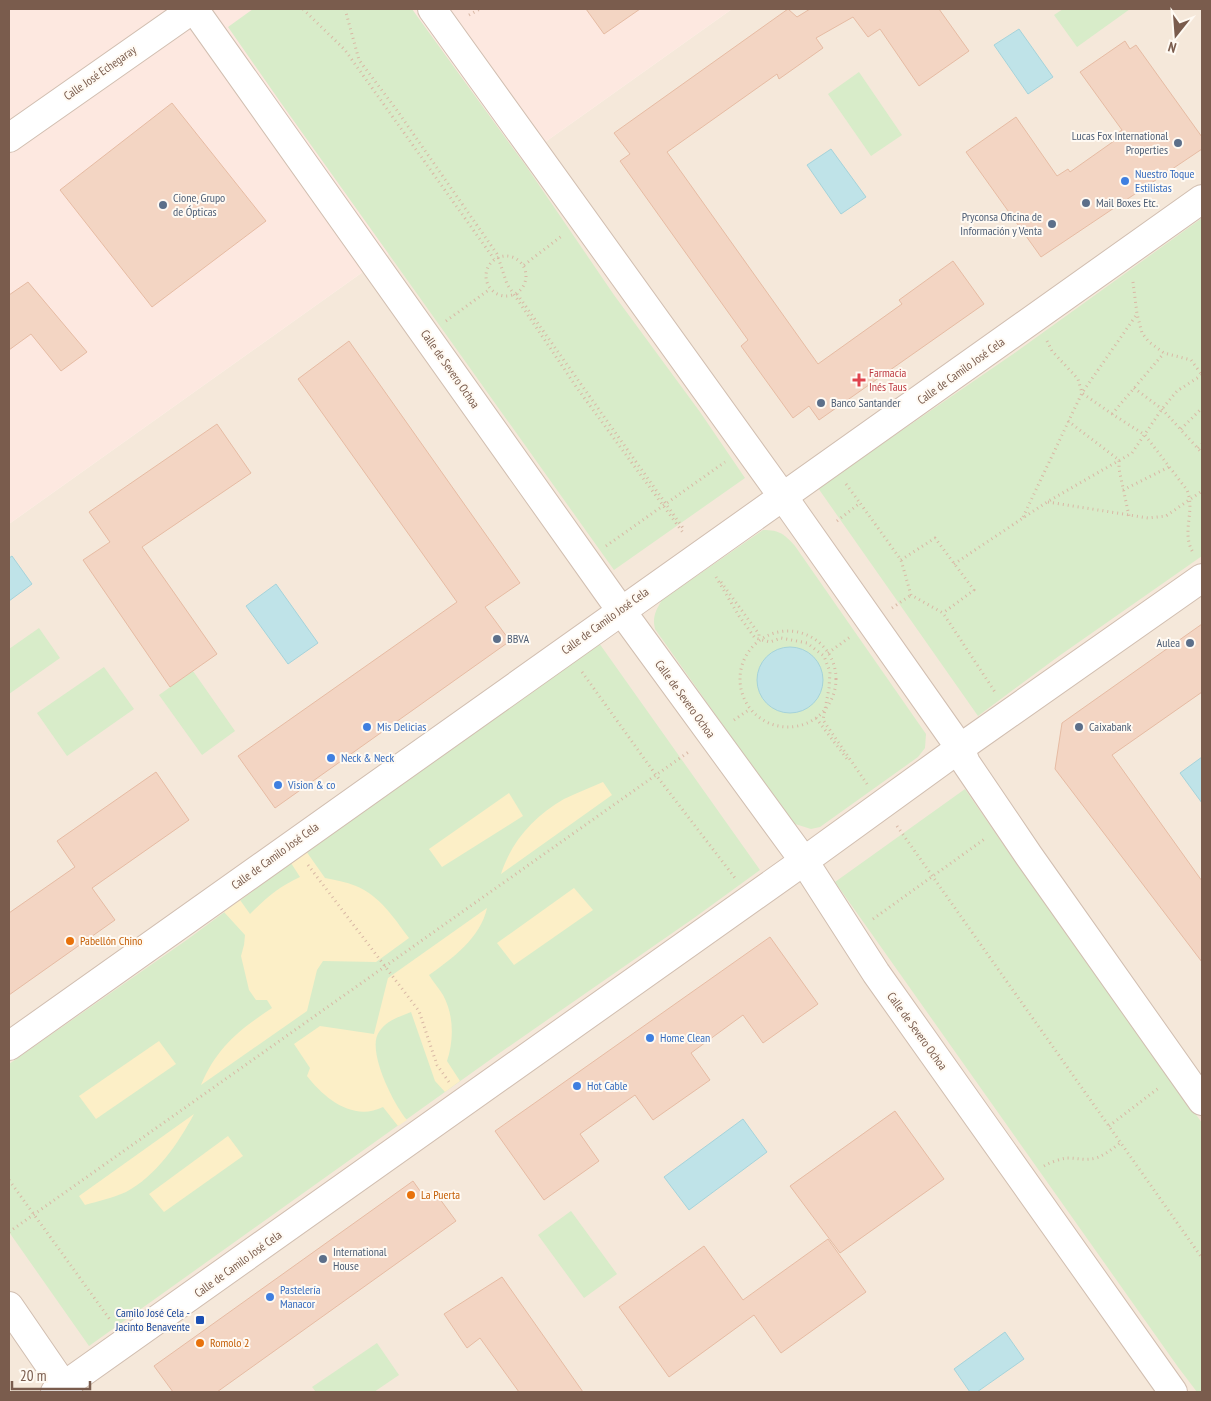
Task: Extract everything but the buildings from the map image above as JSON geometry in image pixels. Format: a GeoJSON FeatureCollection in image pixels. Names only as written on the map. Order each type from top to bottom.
{"type":"FeatureCollection","features":[{"type":"Feature","properties":{"kind":"street","name":"Calle José Echegaray"},"geometry":{"type":"LineString","coordinates":[[9,138],[193,9]]}},
{"type":"Feature","properties":{"kind":"street","name":"Calle de Severo Ochoa"},"geometry":{"type":"LineString","coordinates":[[193,9],[620,610],[804,861],[876,973],[1173,1392]]}},
{"type":"Feature","properties":{"kind":"street"},"geometry":{"type":"LineString","coordinates":[[432,9],[960,748],[966,763],[1007,823],[1202,1101]]}},
{"type":"Feature","properties":{"kind":"street","name":"Calle de Camilo José Cela"},"geometry":{"type":"LineString","coordinates":[[9,1046],[620,610],[782,498],[1202,199]]}},
{"type":"Feature","properties":{"kind":"street","name":"Calle de Camilo José Cela"},"geometry":{"type":"LineString","coordinates":[[63,1390],[126,1342],[1009,714],[1200,569]]}},
{"type":"Feature","properties":{"kind":"street"},"geometry":{"type":"LineString","coordinates":[[9,1306],[63,1390]]}},
{"type":"Feature","properties":{"kind":"path"},"geometry":{"type":"LineString","coordinates":[[303,9],[345,50],[496,258]]}},
{"type":"Feature","properties":{"kind":"path"},"geometry":{"type":"LineString","coordinates":[[345,9],[359,60],[396,109],[496,258],[507,284],[516,294],[577,388],[759,634],[759,640]]}},
{"type":"Feature","properties":{"kind":"path"},"geometry":{"type":"LineString","coordinates":[[524,265],[583,220]]}},
{"type":"Feature","properties":{"kind":"path"},"geometry":{"type":"LineString","coordinates":[[504,255],[516,257],[524,265],[527,275],[525,286],[516,294],[508,297],[498,295],[490,289],[486,273],[487,268],[496,258],[504,255]]}},
{"type":"Feature","properties":{"kind":"path"},"geometry":{"type":"LineString","coordinates":[[954,564],[1047,502],[1132,453],[1162,409],[1177,391],[1202,375],[1192,360],[1164,353],[1149,342],[1142,333],[1136,314],[1133,282],[1118,258]]}},
{"type":"Feature","properties":{"kind":"path"},"geometry":{"type":"LineString","coordinates":[[426,335],[490,289]]}},
{"type":"Feature","properties":{"kind":"path"},"geometry":{"type":"LineString","coordinates":[[1023,518],[1082,392],[1136,314]]}},
{"type":"Feature","properties":{"kind":"path"},"geometry":{"type":"LineString","coordinates":[[1035,318],[1052,351],[1078,379],[1082,392],[1145,435],[1187,490],[1190,499],[1188,545],[1200,569]]}},
{"type":"Feature","properties":{"kind":"path"},"geometry":{"type":"LineString","coordinates":[[1112,414],[1164,353]]}},
{"type":"Feature","properties":{"kind":"path"},"geometry":{"type":"LineString","coordinates":[[1134,388],[1162,409],[1202,453]]}},
{"type":"Feature","properties":{"kind":"path"},"geometry":{"type":"LineString","coordinates":[[1181,429],[1202,408]]}},
{"type":"Feature","properties":{"kind":"path"},"geometry":{"type":"LineString","coordinates":[[1068,421],[1119,460]]}},
{"type":"Feature","properties":{"kind":"path"},"geometry":{"type":"LineString","coordinates":[[1198,448],[1202,444]]}},
{"type":"Feature","properties":{"kind":"path"},"geometry":{"type":"LineString","coordinates":[[585,561],[746,447]]}},
{"type":"Feature","properties":{"kind":"path"},"geometry":{"type":"LineString","coordinates":[[1119,460],[1119,469],[1129,516]]}},
{"type":"Feature","properties":{"kind":"path"},"geometry":{"type":"LineString","coordinates":[[1123,490],[1169,468]]}},
{"type":"Feature","properties":{"kind":"path"},"geometry":{"type":"LineString","coordinates":[[842,479],[901,560],[910,594],[943,613],[1009,714]]}},
{"type":"Feature","properties":{"kind":"path"},"geometry":{"type":"LineString","coordinates":[[1047,502],[1148,518],[1166,516],[1202,491]]}},
{"type":"Feature","properties":{"kind":"path"},"geometry":{"type":"LineString","coordinates":[[837,521],[860,503]]}},
{"type":"Feature","properties":{"kind":"path"},"geometry":{"type":"LineString","coordinates":[[901,560],[935,538],[974,590],[943,613]]}},
{"type":"Feature","properties":{"kind":"path"},"geometry":{"type":"LineString","coordinates":[[797,631],[814,639],[828,653],[835,670],[835,688],[828,705],[816,718],[799,726],[781,727],[764,720],[750,709],[741,691],[740,672],[746,654],[759,640],[777,632],[797,631]]}},
{"type":"Feature","properties":{"kind":"path"},"geometry":{"type":"LineString","coordinates":[[759,640],[770,642],[781,638],[807,643],[824,656],[830,672],[823,720],[1202,1258]]}},
{"type":"Feature","properties":{"kind":"path"},"geometry":{"type":"LineString","coordinates":[[566,650],[656,775],[751,898]]}},
{"type":"Feature","properties":{"kind":"path"},"geometry":{"type":"LineString","coordinates":[[9,1232],[750,709]]}},
{"type":"Feature","properties":{"kind":"path"},"geometry":{"type":"LineString","coordinates":[[816,718],[882,805]]}},
{"type":"Feature","properties":{"kind":"path"},"geometry":{"type":"LineString","coordinates":[[852,935],[1007,823]]}},
{"type":"Feature","properties":{"kind":"path"},"geometry":{"type":"LineString","coordinates":[[293,844],[419,1011],[437,1065],[463,1103]]}},
{"type":"Feature","properties":{"kind":"path"},"geometry":{"type":"LineString","coordinates":[[1109,1126],[1182,1071]]}},
{"type":"Feature","properties":{"kind":"path"},"geometry":{"type":"LineString","coordinates":[[1025,1182],[1045,1165],[1054,1161],[1067,1158],[1081,1160],[1095,1158],[1105,1154],[1120,1143]]}},
{"type":"Feature","properties":{"kind":"path"},"geometry":{"type":"LineString","coordinates":[[9,1180],[126,1342]]}},
{"type":"Feature","properties":{"kind":"shaded area"},"geometry":{"type":"Polygon","coordinates":[[[9,9],[732,9],[9,524],[9,9]]]}},
{"type":"Feature","properties":{"kind":"shaded area"},"geometry":{"type":"Polygon","coordinates":[[[732,9],[1202,9],[1202,1392],[9,1392],[9,524],[732,9]]]}},
{"type":"Feature","properties":{"kind":"green space"},"geometry":{"type":"Polygon","coordinates":[[[253,9],[412,9],[526,166],[614,295],[700,412],[745,478],[614,570],[228,27],[253,9]]]}},
{"type":"Feature","properties":{"kind":"green space"},"geometry":{"type":"Polygon","coordinates":[[[1063,9],[1130,9],[1077,47],[1054,15],[1063,9]]]}},
{"type":"Feature","properties":{"kind":"green space"},"geometry":{"type":"Polygon","coordinates":[[[859,72],[902,135],[871,156],[828,94],[859,72]]]}},
{"type":"Feature","properties":{"kind":"green space"},"geometry":{"type":"Polygon","coordinates":[[[1202,218],[1202,556],[1059,656],[978,716],[818,488],[1016,352],[1202,218]]]}},
{"type":"Feature","properties":{"kind":"green space"},"geometry":{"type":"Polygon","coordinates":[[[763,530],[781,534],[788,538],[795,546],[926,734],[925,748],[918,757],[820,827],[811,829],[792,823],[654,625],[655,614],[662,600],[763,530]]]}},
{"type":"Feature","properties":{"kind":"green space"},"geometry":{"type":"Polygon","coordinates":[[[39,628],[60,658],[9,694],[9,649],[39,628]]]}},
{"type":"Feature","properties":{"kind":"green space"},"geometry":{"type":"Polygon","coordinates":[[[599,643],[760,870],[89,1346],[9,1232],[9,1064],[188,939],[344,824],[537,689],[599,643]]]}},
{"type":"Feature","properties":{"kind":"green space"},"geometry":{"type":"Polygon","coordinates":[[[104,667],[134,709],[67,756],[37,713],[104,667]]]}},
{"type":"Feature","properties":{"kind":"green space"},"geometry":{"type":"Polygon","coordinates":[[[193,671],[235,731],[202,755],[159,695],[193,671]]]}},
{"type":"Feature","properties":{"kind":"green space"},"geometry":{"type":"Polygon","coordinates":[[[965,789],[1202,1123],[1202,1392],[1197,1392],[1178,1367],[835,882],[965,789]]]}},
{"type":"Feature","properties":{"kind":"green space"},"geometry":{"type":"Polygon","coordinates":[[[571,1211],[617,1274],[584,1298],[538,1235],[571,1211]]]}},
{"type":"Feature","properties":{"kind":"green space"},"geometry":{"type":"Polygon","coordinates":[[[377,1343],[399,1375],[374,1392],[316,1392],[312,1387],[377,1343]]]}},
{"type":"Feature","properties":{"kind":"sand"},"geometry":{"type":"Polygon","coordinates":[[[603,782],[612,795],[501,874],[505,862],[517,841],[543,813],[564,799],[603,782]]]}},
{"type":"Feature","properties":{"kind":"sand"},"geometry":{"type":"Polygon","coordinates":[[[509,793],[523,816],[442,867],[429,849],[509,793]]]}},
{"type":"Feature","properties":{"kind":"sand"},"geometry":{"type":"Polygon","coordinates":[[[306,851],[325,878],[341,881],[365,890],[386,908],[409,938],[376,962],[323,961],[317,970],[307,1011],[201,1085],[214,1060],[230,1040],[272,1008],[267,1000],[256,1000],[249,990],[241,956],[245,935],[224,912],[240,900],[250,914],[286,884],[300,877],[291,863],[306,851]]]}},
{"type":"Feature","properties":{"kind":"sand"},"geometry":{"type":"Polygon","coordinates":[[[574,888],[593,910],[514,965],[497,943],[574,888]]]}},
{"type":"Feature","properties":{"kind":"sand"},"geometry":{"type":"Polygon","coordinates":[[[487,908],[484,919],[472,938],[447,962],[429,975],[447,1003],[451,1019],[452,1036],[447,1061],[460,1081],[445,1092],[435,1081],[411,1012],[393,1019],[379,1032],[376,1040],[376,1051],[383,1077],[395,1102],[407,1120],[398,1126],[383,1107],[361,1112],[350,1110],[322,1092],[307,1076],[310,1068],[294,1044],[320,1026],[374,1034],[388,978],[487,908]]]}},
{"type":"Feature","properties":{"kind":"sand"},"geometry":{"type":"Polygon","coordinates":[[[159,1041],[176,1064],[96,1119],[79,1096],[159,1041]]]}},
{"type":"Feature","properties":{"kind":"sand"},"geometry":{"type":"Polygon","coordinates":[[[194,1114],[173,1148],[147,1177],[126,1192],[85,1205],[79,1196],[194,1114]]]}},
{"type":"Feature","properties":{"kind":"sand"},"geometry":{"type":"Polygon","coordinates":[[[228,1136],[243,1156],[164,1212],[149,1194],[228,1136]]]}},
{"type":"Feature","properties":{"kind":"water"},"geometry":{"type":"Polygon","coordinates":[[[1019,29],[1053,77],[1028,94],[994,45],[1019,29]]]}},
{"type":"Feature","properties":{"kind":"water"},"geometry":{"type":"Polygon","coordinates":[[[831,149],[866,197],[841,214],[807,165],[831,149]]]}},
{"type":"Feature","properties":{"kind":"water"},"geometry":{"type":"Polygon","coordinates":[[[12,556],[32,584],[9,601],[9,558],[12,556]]]}},
{"type":"Feature","properties":{"kind":"water"},"geometry":{"type":"Polygon","coordinates":[[[276,584],[318,643],[288,664],[246,606],[276,584]]]}},
{"type":"Feature","properties":{"kind":"water"},"geometry":{"type":"Polygon","coordinates":[[[790,647],[803,649],[818,662],[821,667],[823,680],[821,693],[808,708],[803,711],[790,713],[777,711],[762,698],[759,693],[757,680],[759,667],[772,652],[777,649],[790,647]]]}},
{"type":"Feature","properties":{"kind":"water"},"geometry":{"type":"Polygon","coordinates":[[[1202,757],[1202,803],[1180,773],[1202,757]]]}},
{"type":"Feature","properties":{"kind":"water"},"geometry":{"type":"Polygon","coordinates":[[[743,1119],[767,1152],[689,1210],[664,1177],[743,1119]]]}},
{"type":"Feature","properties":{"kind":"water"},"geometry":{"type":"Polygon","coordinates":[[[1005,1332],[1024,1359],[977,1392],[970,1392],[954,1369],[1005,1332]]]}},
{"type":"Feature","properties":{"kind":"place","name":"Lucas Fox International Properties"},"geometry":{"type":"Point","coordinates":[1178,143]}},
{"type":"Feature","properties":{"kind":"place","name":"Nuestro Toque Estilistas"},"geometry":{"type":"Point","coordinates":[1125,181]}},
{"type":"Feature","properties":{"kind":"place","name":"Mail Boxes Etc."},"geometry":{"type":"Point","coordinates":[1086,203]}},
{"type":"Feature","properties":{"kind":"place","name":"Cione, Grupo de Ópticas"},"geometry":{"type":"Point","coordinates":[163,205]}},
{"type":"Feature","properties":{"kind":"place","name":"Pryconsa Oficina de Información y Venta"},"geometry":{"type":"Point","coordinates":[1052,224]}},
{"type":"Feature","properties":{"kind":"place","name":"Farmacia Inés Taus"},"geometry":{"type":"Point","coordinates":[859,380]}},
{"type":"Feature","properties":{"kind":"place","name":"Banco Santander"},"geometry":{"type":"Point","coordinates":[821,403]}},
{"type":"Feature","properties":{"kind":"place","name":"BBVA"},"geometry":{"type":"Point","coordinates":[497,639]}},
{"type":"Feature","properties":{"kind":"place","name":"Aulea"},"geometry":{"type":"Point","coordinates":[1190,643]}},
{"type":"Feature","properties":{"kind":"place","name":"Mis Delicias"},"geometry":{"type":"Point","coordinates":[367,727]}},
{"type":"Feature","properties":{"kind":"place","name":"Caixabank"},"geometry":{"type":"Point","coordinates":[1079,727]}},
{"type":"Feature","properties":{"kind":"place","name":"Neck & Neck"},"geometry":{"type":"Point","coordinates":[331,758]}},
{"type":"Feature","properties":{"kind":"place","name":"Vision & co"},"geometry":{"type":"Point","coordinates":[278,785]}},
{"type":"Feature","properties":{"kind":"place","name":"Pabellón Chino"},"geometry":{"type":"Point","coordinates":[70,941]}},
{"type":"Feature","properties":{"kind":"place","name":"Home Clean"},"geometry":{"type":"Point","coordinates":[650,1038]}},
{"type":"Feature","properties":{"kind":"place","name":"Hot Cable"},"geometry":{"type":"Point","coordinates":[577,1086]}},
{"type":"Feature","properties":{"kind":"place","name":"La Puerta"},"geometry":{"type":"Point","coordinates":[411,1195]}},
{"type":"Feature","properties":{"kind":"place","name":"International House"},"geometry":{"type":"Point","coordinates":[323,1259]}},
{"type":"Feature","properties":{"kind":"place","name":"Pastelería Manacor"},"geometry":{"type":"Point","coordinates":[270,1297]}},
{"type":"Feature","properties":{"kind":"place","name":"Camilo José Cela - Jacinto Benavente"},"geometry":{"type":"Point","coordinates":[200,1320]}},
{"type":"Feature","properties":{"kind":"place","name":"Romolo 2"},"geometry":{"type":"Point","coordinates":[200,1343]}}]}
